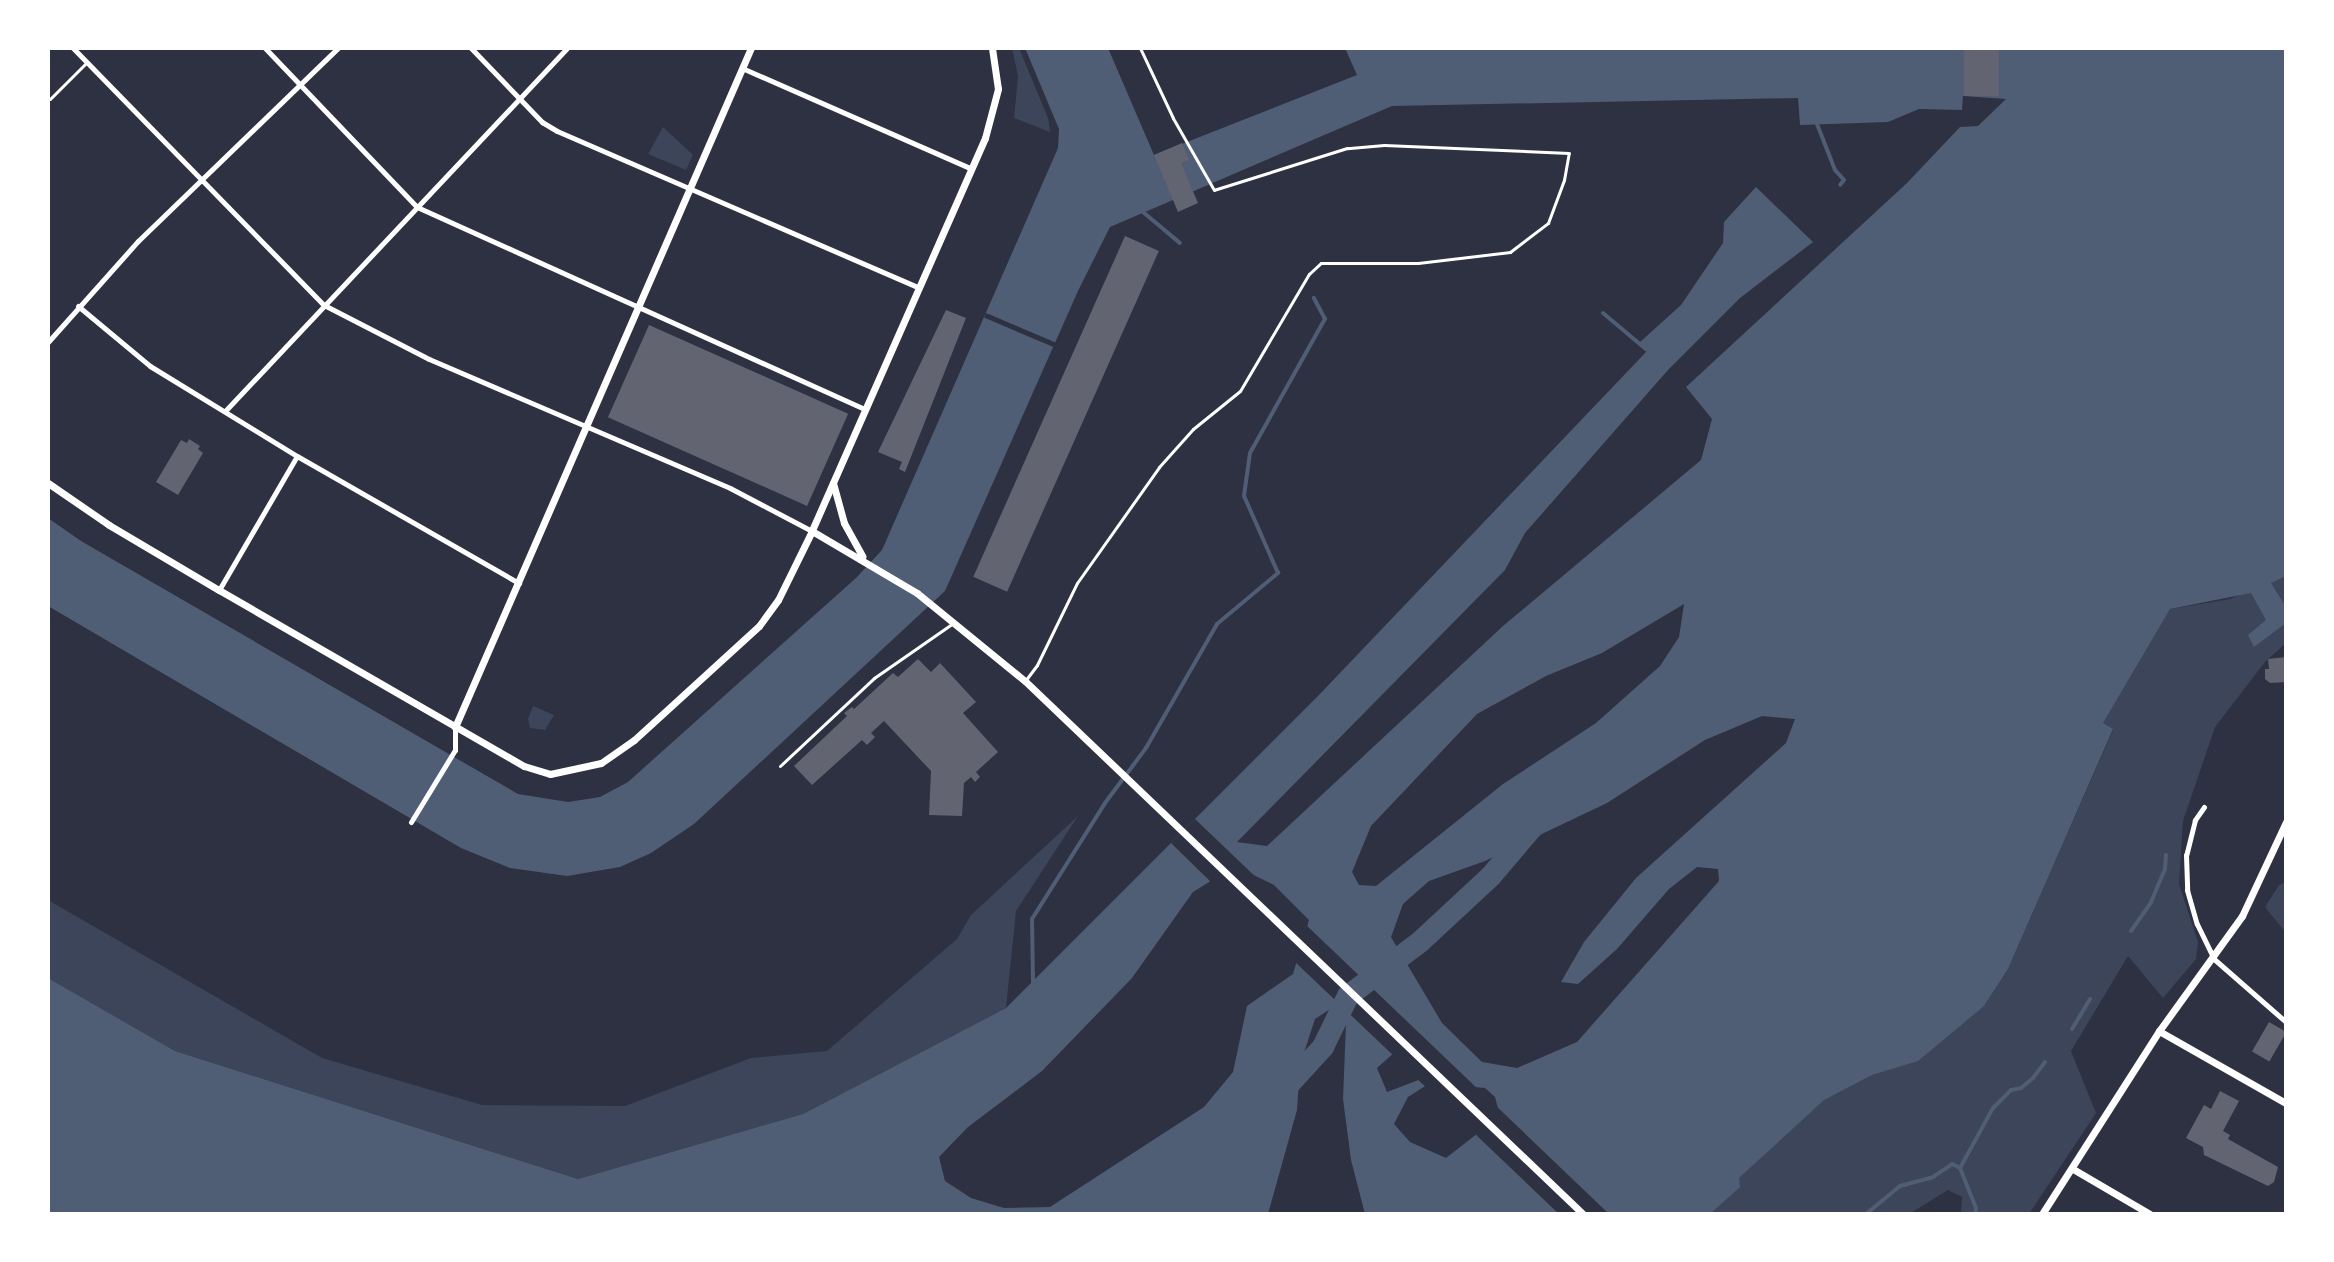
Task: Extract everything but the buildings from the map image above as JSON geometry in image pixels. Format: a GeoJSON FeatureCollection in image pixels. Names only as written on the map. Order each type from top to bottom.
{"type":"FeatureCollection","features":[{"type":"Feature","properties":{"kind":"street"},"geometry":{"type":"LineString","coordinates":[[73,48],[324,305],[429,359],[585,429],[730,488],[864,559],[940,612],[1025,681],[1583,1214]]}},
{"type":"Feature","properties":{"kind":"street"},"geometry":{"type":"LineString","coordinates":[[265,48],[417,207],[865,409]]}},
{"type":"Feature","properties":{"kind":"street"},"geometry":{"type":"LineString","coordinates":[[48,342],[78,306],[200,181],[338,48]]}},
{"type":"Feature","properties":{"kind":"street"},"geometry":{"type":"LineString","coordinates":[[471,48],[519,99],[557,131],[919,288]]}},
{"type":"Feature","properties":{"kind":"street"},"geometry":{"type":"LineString","coordinates":[[226,410],[567,48]]}},
{"type":"Feature","properties":{"kind":"street"},"geometry":{"type":"LineString","coordinates":[[411,822],[452,754],[455,727],[751,48]]}},
{"type":"Feature","properties":{"kind":"street"},"geometry":{"type":"LineString","coordinates":[[48,483],[109,525],[524,766],[550,774],[601,763],[634,740],[759,626],[778,600],[812,531],[972,169],[996,102],[998,73],[992,48]]}},
{"type":"Feature","properties":{"kind":"street"},"geometry":{"type":"LineString","coordinates":[[742,68],[972,169]]}},
{"type":"Feature","properties":{"kind":"street"},"geometry":{"type":"LineString","coordinates":[[78,306],[150,366],[297,456],[519,583]]}},
{"type":"Feature","properties":{"kind":"street"},"geometry":{"type":"LineString","coordinates":[[219,590],[297,456]]}},
{"type":"Feature","properties":{"kind":"street"},"geometry":{"type":"LineString","coordinates":[[833,482],[844,523],[864,559]]}},
{"type":"Feature","properties":{"kind":"street"},"geometry":{"type":"LineString","coordinates":[[2204,807],[2189,837],[2185,872],[2191,906],[2214,959],[2286,1022]]}},
{"type":"Feature","properties":{"kind":"street"},"geometry":{"type":"LineString","coordinates":[[2042,1214],[2159,1031],[2214,959],[2258,888],[2286,822]]}},
{"type":"Feature","properties":{"kind":"street"},"geometry":{"type":"LineString","coordinates":[[2159,1031],[2286,1103]]}},
{"type":"Feature","properties":{"kind":"street"},"geometry":{"type":"LineString","coordinates":[[2073,1169],[2150,1214]]}},
{"type":"Feature","properties":{"kind":"lane"},"geometry":{"type":"LineString","coordinates":[[1025,681],[1037,665],[1077,583],[1159,467],[1193,429],[1240,391],[1309,274],[1321,263],[1418,263],[1510,252],[1548,223],[1559,202],[1569,153],[1497,148],[1347,148],[1221,189],[1209,186],[1140,48]]}},
{"type":"Feature","properties":{"kind":"lane"},"geometry":{"type":"LineString","coordinates":[[50,99],[87,62]]}},
{"type":"Feature","properties":{"kind":"lane"},"geometry":{"type":"LineString","coordinates":[[780,766],[874,678],[953,623]]}},
{"type":"Feature","properties":{"kind":"shaded area"},"geometry":{"type":"Polygon","coordinates":[[[1012,48],[1019,48],[1048,118],[1050,132],[1014,118],[1018,76],[1012,48]]]}},
{"type":"Feature","properties":{"kind":"shaded area"},"geometry":{"type":"Polygon","coordinates":[[[1025,48],[1108,48],[1154,155],[1357,75],[1345,48],[2286,48],[2286,576],[2271,583],[2286,607],[2286,623],[2254,647],[2248,635],[2266,620],[2251,593],[2170,609],[2103,723],[2113,729],[2008,969],[1984,1006],[1918,1061],[1872,1075],[1824,1100],[1739,1178],[1740,1187],[1710,1214],[1365,1214],[1351,1160],[1343,1099],[1346,1023],[1332,1008],[1315,1019],[1300,1065],[1297,1110],[1268,1214],[48,1214],[48,978],[175,1051],[578,1179],[803,1114],[1006,1008],[1318,696],[1647,351],[1639,343],[1681,305],[1723,243],[1724,222],[1756,187],[1813,242],[1740,298],[1668,370],[1525,533],[1505,570],[1237,842],[1267,846],[1503,626],[1701,460],[1712,419],[1686,387],[1907,183],[1960,127],[1978,126],[2006,99],[1963,96],[1962,110],[1919,109],[1888,122],[1800,125],[1798,98],[1392,106],[1110,227],[1078,291],[945,591],[694,824],[651,853],[620,867],[567,876],[510,868],[461,848],[48,606],[48,518],[81,541],[518,794],[568,802],[600,797],[628,782],[856,578],[882,550],[1058,148],[1059,129],[1025,48]],[[1684,604],[1602,653],[1546,676],[1477,714],[1371,826],[1352,872],[1359,885],[1376,886],[1503,784],[1596,723],[1660,666],[1679,637],[1684,604]],[[1762,716],[1705,740],[1607,803],[1485,861],[1429,881],[1403,904],[1391,937],[1442,1023],[1482,1062],[1517,1068],[1577,1042],[1719,881],[1718,869],[1697,867],[1669,889],[1617,949],[1578,984],[1561,982],[1584,942],[1636,878],[1786,743],[1795,719],[1762,716]],[[1235,866],[1193,892],[1132,978],[1042,1071],[968,1127],[939,1157],[945,1181],[971,1198],[1004,1208],[1050,1207],[1204,1107],[1233,1072],[1247,1006],[1293,974],[1309,920],[1274,885],[1235,866]],[[1414,1035],[1377,1068],[1387,1092],[1421,1079],[1435,1055],[1414,1035]],[[1430,1083],[1408,1097],[1394,1124],[1410,1142],[1446,1158],[1500,1116],[1495,1097],[1485,1088],[1430,1083]]]}},
{"type":"Feature","properties":{"kind":"shaded area"},"geometry":{"type":"Polygon","coordinates":[[[663,127],[693,155],[686,170],[648,154],[663,127]]]}},
{"type":"Feature","properties":{"kind":"shaded area"},"geometry":{"type":"Polygon","coordinates":[[[2286,576],[2286,643],[2265,662],[2215,727],[2183,821],[2179,884],[2198,942],[2196,959],[2163,998],[2128,956],[2071,1051],[2096,1113],[2029,1214],[1961,1214],[1962,1197],[1948,1190],[1909,1214],[1642,1214],[1691,1167],[1984,1006],[2008,969],[2113,730],[2102,724],[2158,626],[2170,609],[2230,599],[2286,576]]]}},
{"type":"Feature","properties":{"kind":"shaded area"},"geometry":{"type":"Polygon","coordinates":[[[533,706],[554,715],[545,730],[530,728],[528,719],[533,706]]]}},
{"type":"Feature","properties":{"kind":"shaded area"},"geometry":{"type":"Polygon","coordinates":[[[1078,816],[1016,911],[1006,1008],[803,1114],[578,1179],[175,1051],[48,978],[48,900],[322,1058],[482,1105],[625,1106],[751,1058],[827,1051],[957,939],[971,915],[1078,816]]]}},
{"type":"Feature","properties":{"kind":"shaded area"},"geometry":{"type":"Polygon","coordinates":[[[2286,882],[2286,933],[2265,907],[2279,885],[2286,882]]]}},
{"type":"Feature","properties":{"kind":"pier"},"geometry":{"type":"Polygon","coordinates":[[[986,313],[1058,343],[1056,348],[984,318],[986,313]]]}},
{"type":"Feature","properties":{"kind":"pier"},"geometry":{"type":"Polygon","coordinates":[[[1195,819],[1263,884],[1235,870],[1213,884],[1171,843],[1195,819]]]}},
{"type":"Feature","properties":{"kind":"pier"},"geometry":{"type":"Polygon","coordinates":[[[1304,923],[1480,1091],[1428,1089],[1415,1077],[1430,1056],[1414,1041],[1395,1057],[1293,960],[1304,923]]]}},
{"type":"Feature","properties":{"kind":"pier"},"geometry":{"type":"Polygon","coordinates":[[[1493,1103],[1609,1214],[1559,1214],[1473,1132],[1496,1114],[1493,1103]]]}},
{"type":"Feature","properties":{"kind":"waterway"},"geometry":{"type":"LineString","coordinates":[[1817,124],[1835,170],[1844,180],[1840,185]]}},
{"type":"Feature","properties":{"kind":"waterway"},"geometry":{"type":"LineString","coordinates":[[1143,212],[1180,243]]}},
{"type":"Feature","properties":{"kind":"waterway"},"geometry":{"type":"LineString","coordinates":[[1033,982],[1032,919],[1105,803],[1146,748],[1217,624],[1278,573],[1244,496],[1250,453],[1325,319],[1314,298]]}},
{"type":"Feature","properties":{"kind":"waterway"},"geometry":{"type":"LineString","coordinates":[[1603,313],[1647,350]]}},
{"type":"Feature","properties":{"kind":"waterway"},"geometry":{"type":"LineString","coordinates":[[1280,1094],[1323,1047],[1348,996],[1420,942],[1491,876],[1536,823]]}},
{"type":"Feature","properties":{"kind":"waterway"},"geometry":{"type":"LineString","coordinates":[[2131,931],[2151,902],[2165,869],[2166,855]]}},
{"type":"Feature","properties":{"kind":"waterway"},"geometry":{"type":"LineString","coordinates":[[2072,1029],[2090,999]]}},
{"type":"Feature","properties":{"kind":"waterway"},"geometry":{"type":"LineString","coordinates":[[1960,1168],[1993,1108],[2011,1090],[2021,1088],[2033,1078],[2045,1062]]}},
{"type":"Feature","properties":{"kind":"waterway"},"geometry":{"type":"LineString","coordinates":[[1866,1214],[1900,1186],[1933,1177],[1952,1164],[1960,1168],[1976,1208],[1975,1214]]}}]}
